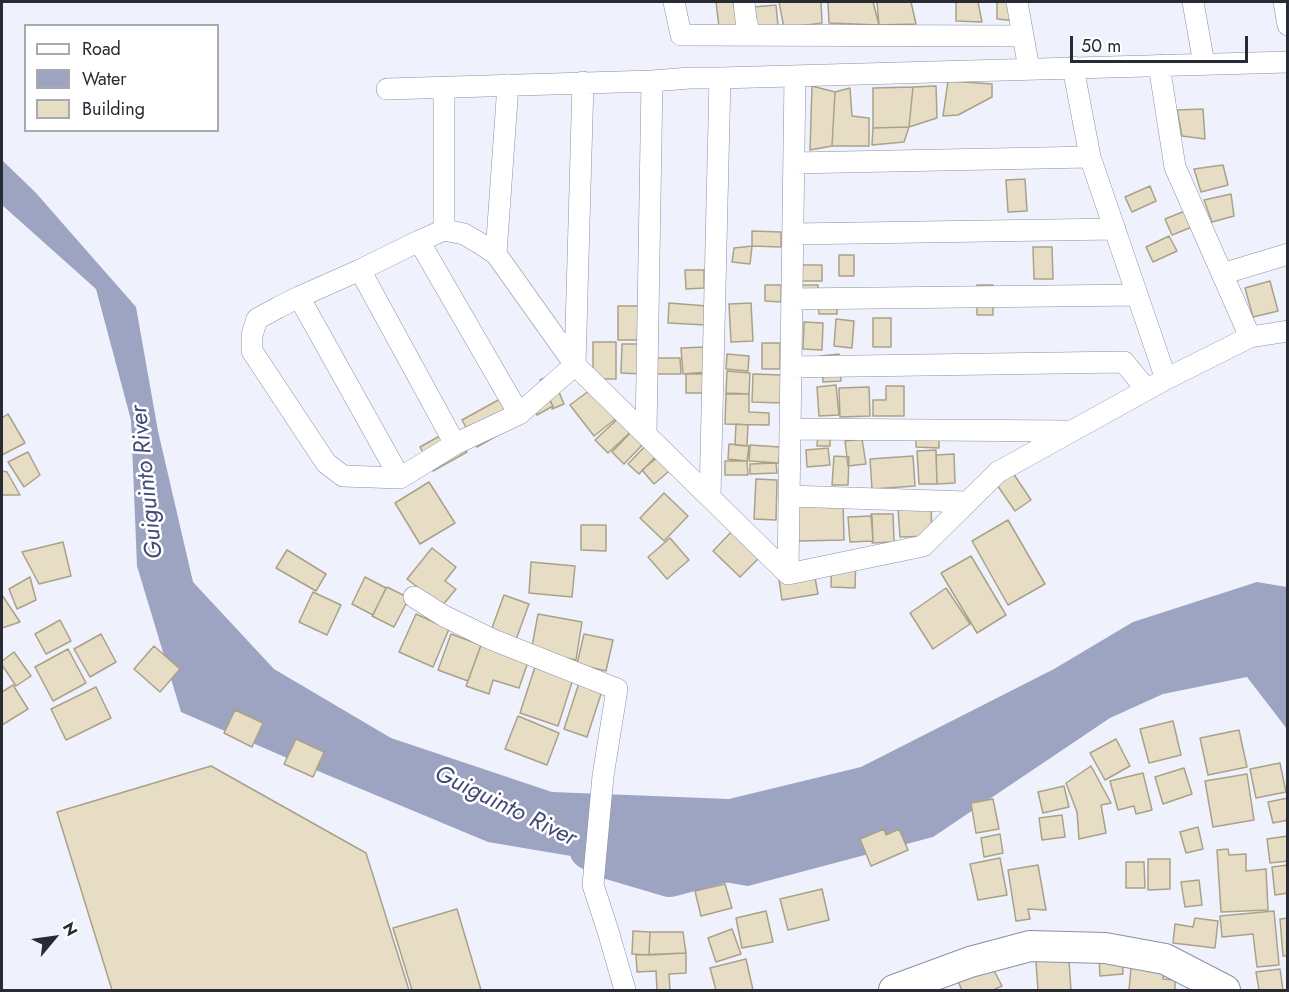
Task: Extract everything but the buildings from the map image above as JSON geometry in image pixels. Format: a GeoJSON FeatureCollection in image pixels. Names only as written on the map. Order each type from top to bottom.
{"type":"FeatureCollection","features":[{"type":"Feature","properties":{"kind":"street"},"geometry":{"type":"LineString","coordinates":[[674,2],[681,35],[1023,36]]}},
{"type":"Feature","properties":{"kind":"street"},"geometry":{"type":"LineString","coordinates":[[744,2],[750,35]]}},
{"type":"Feature","properties":{"kind":"street"},"geometry":{"type":"LineString","coordinates":[[1017,2],[1029,69]]}},
{"type":"Feature","properties":{"kind":"street"},"geometry":{"type":"LineString","coordinates":[[1193,2],[1204,64]]}},
{"type":"Feature","properties":{"kind":"street"},"geometry":{"type":"LineString","coordinates":[[1284,2],[1287,25]]}},
{"type":"Feature","properties":{"kind":"street"},"geometry":{"type":"LineString","coordinates":[[387,89],[690,78],[1287,62]]}},
{"type":"Feature","properties":{"kind":"street"},"geometry":{"type":"LineString","coordinates":[[1159,65],[1175,167],[1250,337]]}},
{"type":"Feature","properties":{"kind":"street"},"geometry":{"type":"LineString","coordinates":[[1073,68],[1090,158],[1166,378]]}},
{"type":"Feature","properties":{"kind":"street"},"geometry":{"type":"LineString","coordinates":[[788,574],[795,76]]}},
{"type":"Feature","properties":{"kind":"street"},"geometry":{"type":"LineString","coordinates":[[710,496],[720,78]]}},
{"type":"Feature","properties":{"kind":"street"},"geometry":{"type":"LineString","coordinates":[[646,433],[652,81]]}},
{"type":"Feature","properties":{"kind":"street"},"geometry":{"type":"LineString","coordinates":[[583,82],[575,365],[519,414],[455,444],[400,478],[343,476],[326,463],[252,351],[252,335],[257,319],[299,297],[444,230],[464,234],[496,254],[575,365],[788,574]]}},
{"type":"Feature","properties":{"kind":"street"},"geometry":{"type":"LineString","coordinates":[[496,254],[508,85]]}},
{"type":"Feature","properties":{"kind":"street"},"geometry":{"type":"LineString","coordinates":[[444,87],[444,230]]}},
{"type":"Feature","properties":{"kind":"street"},"geometry":{"type":"LineString","coordinates":[[794,164],[1090,158]]}},
{"type":"Feature","properties":{"kind":"street"},"geometry":{"type":"LineString","coordinates":[[793,234],[1115,230]]}},
{"type":"Feature","properties":{"kind":"street"},"geometry":{"type":"LineString","coordinates":[[419,241],[519,414]]}},
{"type":"Feature","properties":{"kind":"street"},"geometry":{"type":"LineString","coordinates":[[1222,274],[1287,254]]}},
{"type":"Feature","properties":{"kind":"street"},"geometry":{"type":"LineString","coordinates":[[360,270],[455,444]]}},
{"type":"Feature","properties":{"kind":"street"},"geometry":{"type":"LineString","coordinates":[[792,299],[1137,295]]}},
{"type":"Feature","properties":{"kind":"street"},"geometry":{"type":"LineString","coordinates":[[299,297],[400,478]]}},
{"type":"Feature","properties":{"kind":"street"},"geometry":{"type":"LineString","coordinates":[[788,574],[922,546],[998,472],[1166,378],[1250,337],[1287,331]]}},
{"type":"Feature","properties":{"kind":"street"},"geometry":{"type":"LineString","coordinates":[[791,367],[1124,362],[1146,389]]}},
{"type":"Feature","properties":{"kind":"street"},"geometry":{"type":"LineString","coordinates":[[790,429],[1071,431]]}},
{"type":"Feature","properties":{"kind":"street"},"geometry":{"type":"LineString","coordinates":[[789,496],[967,502]]}},
{"type":"Feature","properties":{"kind":"street"},"geometry":{"type":"LineString","coordinates":[[414,597],[444,616],[490,639],[617,689],[603,776],[593,885],[625,990]]}},
{"type":"Feature","properties":{"kind":"street"},"geometry":{"type":"LineString","coordinates":[[894,990],[970,962],[1030,946],[1105,948],[1165,959],[1225,990]]}},
{"type":"Feature","properties":{"kind":"water"},"geometry":{"type":"Polygon","coordinates":[[[2,160],[36,193],[136,307],[158,431],[193,582],[274,669],[391,738],[552,792],[729,799],[861,767],[1054,669],[1133,622],[1257,582],[1287,587],[1287,729],[1247,677],[1163,694],[1110,718],[933,837],[748,886],[488,842],[181,712],[137,566],[131,420],[96,289],[2,205],[2,160]]]}},
{"type":"Feature","properties":{"kind":"waterway","name":"Guiguinto River"},"geometry":{"type":"LineString","coordinates":[[590,849],[609,858],[670,876],[734,859]]}}]}
